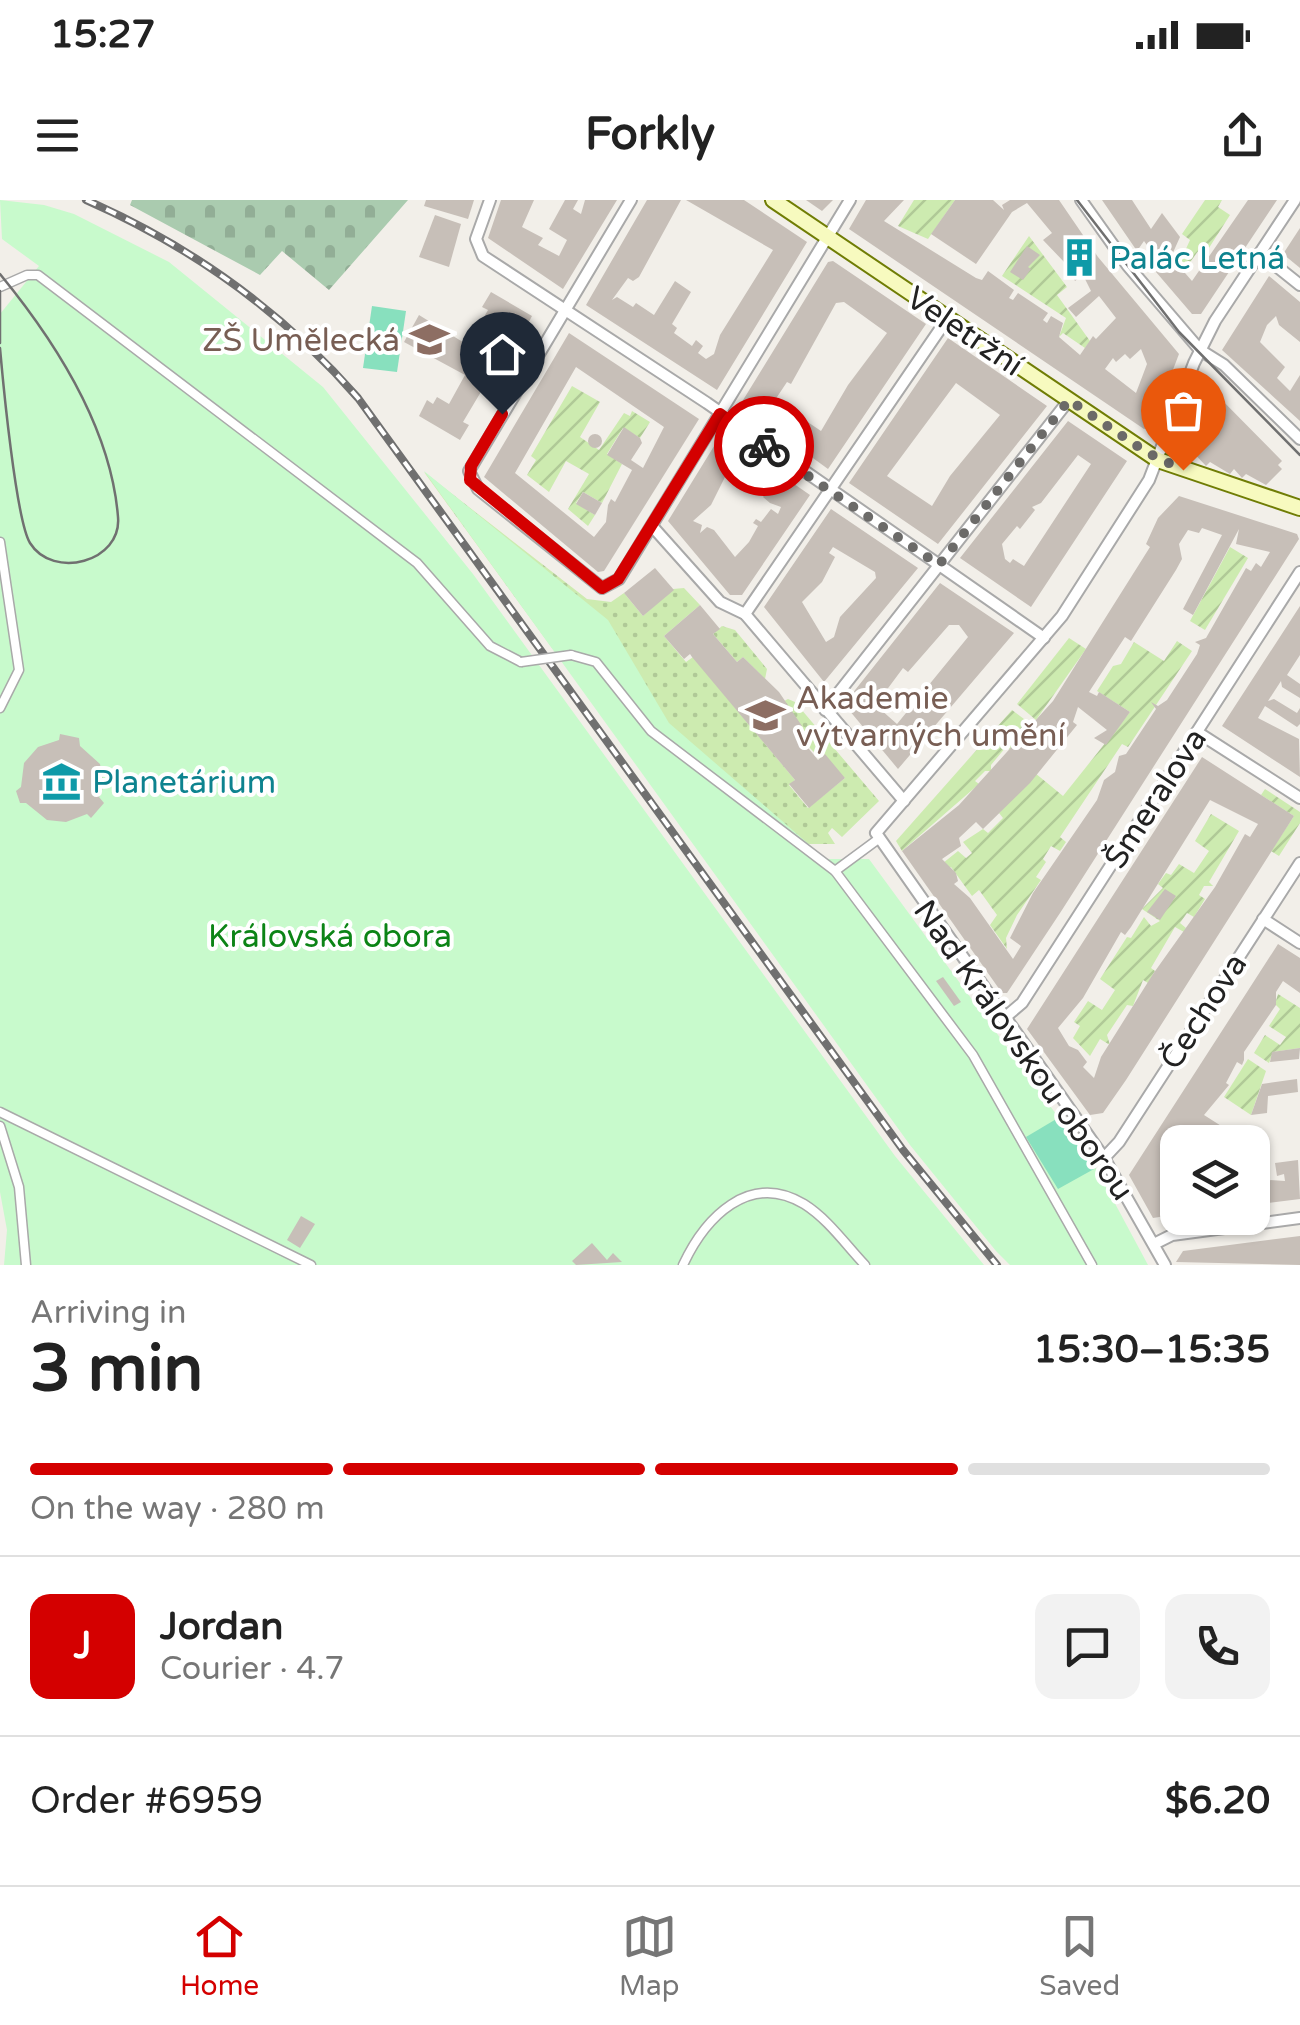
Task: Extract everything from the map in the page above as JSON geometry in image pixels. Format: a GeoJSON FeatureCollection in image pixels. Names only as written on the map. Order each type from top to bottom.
{"type":"FeatureCollection","features":[{"type":"Feature","properties":{"kind":"main road","name":"Veletržní"},"geometry":{"type":"LineString","coordinates":[[772,200],[1158,460],[1300,508]]}},
{"type":"Feature","properties":{"kind":"street"},"geometry":{"type":"LineString","coordinates":[[490,200],[476,239],[480,253],[1044,638]]}},
{"type":"Feature","properties":{"kind":"street"},"geometry":{"type":"LineString","coordinates":[[631,200],[471,466],[470,480],[592,584],[602,588],[614,584],[652,526],[850,200]]}},
{"type":"Feature","properties":{"kind":"street"},"geometry":{"type":"LineString","coordinates":[[1081,200],[1128,266],[1200,350],[1224,365],[1300,439]]}},
{"type":"Feature","properties":{"kind":"street"},"geometry":{"type":"LineString","coordinates":[[835,871],[877,840],[876,831],[1044,638],[1146,484],[1200,350],[1296,200]]}},
{"type":"Feature","properties":{"kind":"street"},"geometry":{"type":"LineString","coordinates":[[1260,254],[1300,285]]}},
{"type":"Feature","properties":{"kind":"street"},"geometry":{"type":"LineString","coordinates":[[1,284],[38,275],[418,563],[490,646],[521,662],[571,655],[596,662],[651,731],[835,871],[973,1055],[1092,1265]]}},
{"type":"Feature","properties":{"kind":"street"},"geometry":{"type":"LineString","coordinates":[[744,614],[947,319]]}},
{"type":"Feature","properties":{"kind":"street"},"geometry":{"type":"LineString","coordinates":[[826,710],[1069,400]]}},
{"type":"Feature","properties":{"kind":"street"},"geometry":{"type":"LineString","coordinates":[[652,526],[720,602],[744,614],[904,801]]}},
{"type":"Feature","properties":{"kind":"street"},"geometry":{"type":"LineString","coordinates":[[0,542],[18,670],[0,708]]}},
{"type":"Feature","properties":{"kind":"street","name":"Šmeralova"},"geometry":{"type":"LineString","coordinates":[[1004,1019],[1022,1003],[1300,572]]}},
{"type":"Feature","properties":{"kind":"street"},"geometry":{"type":"LineString","coordinates":[[1197,732],[1300,798]]}},
{"type":"Feature","properties":{"kind":"street","name":"Nad Královskou oborou"},"geometry":{"type":"LineString","coordinates":[[877,840],[1104,1158],[1165,1265]]}},
{"type":"Feature","properties":{"kind":"street","name":"Čechova"},"geometry":{"type":"LineString","coordinates":[[1104,1158],[1300,863]]}},
{"type":"Feature","properties":{"kind":"street"},"geometry":{"type":"LineString","coordinates":[[1263,919],[1300,943]]}},
{"type":"Feature","properties":{"kind":"street"},"geometry":{"type":"LineString","coordinates":[[0,1112],[311,1265]]}},
{"type":"Feature","properties":{"kind":"street"},"geometry":{"type":"LineString","coordinates":[[0,1126],[19,1187],[26,1265]]}},
{"type":"Feature","properties":{"kind":"street"},"geometry":{"type":"LineString","coordinates":[[683,1265],[695,1240],[718,1211],[743,1197],[772,1193],[805,1205],[865,1265]]}},
{"type":"Feature","properties":{"kind":"street"},"geometry":{"type":"LineString","coordinates":[[1154,1244],[1172,1235],[1300,1218]]}},
{"type":"Feature","properties":{"kind":"green space","name":"Královská obora"},"geometry":{"type":"Polygon","coordinates":[[[0,200],[44,205],[74,214],[169,262],[323,387],[473,574],[895,1156],[984,1265],[4,1265],[7,1230],[0,1192],[0,314],[39,266],[2,239],[0,200]]]}},
{"type":"Feature","properties":{"kind":"green space"},"geometry":{"type":"Polygon","coordinates":[[[132,200],[408,200],[329,290],[282,251],[260,275],[130,205],[132,200]]]}},
{"type":"Feature","properties":{"kind":"green space"},"geometry":{"type":"Polygon","coordinates":[[[914,200],[955,200],[928,239],[898,226],[914,200]]]}},
{"type":"Feature","properties":{"kind":"green space"},"geometry":{"type":"Polygon","coordinates":[[[1205,200],[1222,200],[1218,207],[1230,215],[1207,251],[1201,247],[1186,268],[1180,262],[1190,240],[1182,234],[1205,200]]]}},
{"type":"Feature","properties":{"kind":"green space"},"geometry":{"type":"Polygon","coordinates":[[[1029,236],[1067,287],[1057,295],[1090,341],[1085,348],[1063,333],[1059,337],[1066,318],[1002,276],[1029,236]]]}},
{"type":"Feature","properties":{"kind":"green space"},"geometry":{"type":"Polygon","coordinates":[[[372,306],[406,311],[397,372],[363,368],[372,306]]]}},
{"type":"Feature","properties":{"kind":"green space"},"geometry":{"type":"Polygon","coordinates":[[[572,386],[600,402],[580,437],[599,450],[624,413],[630,416],[632,411],[650,422],[640,438],[623,428],[607,454],[622,464],[602,503],[583,492],[576,503],[595,515],[588,526],[568,509],[589,474],[566,461],[549,492],[527,475],[536,460],[531,456],[572,386]]]}},
{"type":"Feature","properties":{"kind":"green space"},"geometry":{"type":"Polygon","coordinates":[[[424,471],[608,620],[669,723],[826,859],[869,859],[1097,1170],[1148,1265],[1010,1265],[996,1251],[910,1145],[424,471]]]}},
{"type":"Feature","properties":{"kind":"green space"},"geometry":{"type":"Polygon","coordinates":[[[424,472],[587,599],[611,602],[624,593],[643,616],[673,589],[684,588],[700,605],[664,636],[686,662],[693,657],[795,780],[789,785],[808,808],[845,778],[801,736],[784,701],[788,699],[795,702],[879,801],[842,837],[832,828],[828,833],[835,844],[803,844],[552,648],[424,472]]]}},
{"type":"Feature","properties":{"kind":"green space"},"geometry":{"type":"Polygon","coordinates":[[[1230,547],[1248,558],[1205,630],[1190,621],[1230,547]]]}},
{"type":"Feature","properties":{"kind":"green space"},"geometry":{"type":"Polygon","coordinates":[[[722,626],[735,630],[767,669],[765,679],[743,657],[737,662],[713,634],[722,626]]]}},
{"type":"Feature","properties":{"kind":"green space"},"geometry":{"type":"Polygon","coordinates":[[[1069,638],[1086,649],[1036,720],[1017,704],[1069,638]]]}},
{"type":"Feature","properties":{"kind":"green space"},"geometry":{"type":"Polygon","coordinates":[[[1177,641],[1192,651],[1128,747],[1122,744],[1060,837],[1066,842],[1060,851],[1051,846],[1036,877],[1041,880],[1006,938],[1007,949],[990,925],[997,915],[979,890],[972,896],[951,867],[947,869],[943,863],[958,851],[966,858],[972,853],[963,842],[983,829],[988,833],[1003,818],[999,813],[1035,773],[1063,796],[1130,712],[1097,691],[1113,666],[1121,664],[1134,642],[1164,661],[1177,641]]]}},
{"type":"Feature","properties":{"kind":"green space"},"geometry":{"type":"Polygon","coordinates":[[[1012,710],[1032,725],[1011,750],[1006,747],[991,765],[991,771],[985,771],[975,781],[979,784],[902,851],[896,841],[1012,710]]]}},
{"type":"Feature","properties":{"kind":"green space"},"geometry":{"type":"Polygon","coordinates":[[[1265,789],[1300,812],[1300,823],[1279,856],[1271,851],[1294,816],[1261,795],[1265,789]]]}},
{"type":"Feature","properties":{"kind":"green space"},"geometry":{"type":"Polygon","coordinates":[[[1211,814],[1239,831],[1209,882],[1213,886],[1204,886],[1199,895],[1205,899],[1194,917],[1187,913],[1180,923],[1186,928],[1184,932],[1175,927],[1151,968],[1155,971],[1148,983],[1143,980],[1133,1006],[1127,1005],[1107,1035],[1110,1045],[1100,1039],[1090,1056],[1073,1038],[1080,1026],[1074,1022],[1088,1001],[1102,1010],[1115,990],[1100,979],[1144,917],[1151,926],[1160,921],[1142,909],[1163,888],[1158,884],[1166,873],[1171,875],[1179,864],[1194,873],[1209,851],[1195,841],[1211,814]]]}},
{"type":"Feature","properties":{"kind":"green space"},"geometry":{"type":"Polygon","coordinates":[[[1278,994],[1300,1008],[1300,1048],[1273,1052],[1269,1063],[1254,1053],[1265,1035],[1280,1045],[1286,1037],[1269,1026],[1280,1009],[1275,1004],[1278,994]]]}},
{"type":"Feature","properties":{"kind":"green space"},"geometry":{"type":"Polygon","coordinates":[[[1248,1059],[1266,1071],[1251,1115],[1224,1097],[1248,1059]]]}},
{"type":"Feature","properties":{"kind":"green space"},"geometry":{"type":"Polygon","coordinates":[[[1058,1118],[1094,1169],[1058,1189],[1026,1137],[1058,1118]]]}},
{"type":"Feature","properties":{"kind":"building"},"geometry":{"type":"Polygon","coordinates":[[[426,200],[474,200],[468,219],[424,206],[426,200]]]}},
{"type":"Feature","properties":{"kind":"building"},"geometry":{"type":"Polygon","coordinates":[[[501,200],[534,200],[522,227],[543,238],[538,245],[559,256],[567,240],[549,229],[565,200],[578,200],[573,209],[581,214],[585,200],[617,200],[563,289],[488,238],[501,200]]]}},
{"type":"Feature","properties":{"kind":"building"},"geometry":{"type":"Polygon","coordinates":[[[647,200],[681,200],[639,277],[633,281],[628,278],[612,300],[617,297],[633,307],[636,303],[654,315],[675,281],[691,292],[672,324],[677,328],[674,333],[692,346],[696,340],[703,346],[698,353],[706,359],[714,354],[720,335],[773,250],[686,200],[744,200],[807,242],[717,390],[586,305],[647,200]]]}},
{"type":"Feature","properties":{"kind":"building"},"geometry":{"type":"Polygon","coordinates":[[[806,200],[833,200],[822,211],[806,200]]]}},
{"type":"Feature","properties":{"kind":"building"},"geometry":{"type":"Polygon","coordinates":[[[866,200],[904,200],[884,221],[976,278],[982,280],[988,271],[1014,290],[1009,298],[1013,300],[1018,293],[1048,313],[1043,320],[1047,323],[1051,316],[1063,323],[1059,337],[1080,355],[1093,336],[1096,339],[1116,318],[1099,296],[1076,317],[1068,308],[1091,291],[1083,275],[1075,281],[1066,264],[1043,240],[1052,233],[1027,203],[1012,212],[976,264],[931,234],[955,200],[993,200],[1004,210],[1002,205],[1010,200],[1059,200],[1098,257],[1179,354],[1151,427],[1144,429],[849,229],[866,200]],[[1141,349],[1130,359],[1125,354],[1116,362],[1113,358],[1105,369],[1136,393],[1147,364],[1141,349]]]}},
{"type":"Feature","properties":{"kind":"building"},"geometry":{"type":"Polygon","coordinates":[[[1102,200],[1132,200],[1151,229],[1162,213],[1180,237],[1171,257],[1192,281],[1248,200],[1277,200],[1201,314],[1192,314],[1156,272],[1161,265],[1144,241],[1137,251],[1102,200]]]}},
{"type":"Feature","properties":{"kind":"building"},"geometry":{"type":"Polygon","coordinates":[[[435,215],[461,224],[449,267],[419,257],[435,215]]]}},
{"type":"Feature","properties":{"kind":"building"},"geometry":{"type":"Polygon","coordinates":[[[1300,228],[1300,268],[1283,254],[1300,228]]]}},
{"type":"Feature","properties":{"kind":"building"},"geometry":{"type":"Polygon","coordinates":[[[1027,246],[1040,255],[1028,267],[1031,269],[1023,280],[1010,272],[1027,246]]]}},
{"type":"Feature","properties":{"kind":"building"},"geometry":{"type":"Polygon","coordinates":[[[833,261],[926,324],[828,469],[740,405],[828,262],[833,261]],[[844,302],[836,303],[791,384],[787,382],[775,400],[821,431],[848,385],[887,333],[844,302]]]}},
{"type":"Feature","properties":{"kind":"building"},"geometry":{"type":"Polygon","coordinates":[[[1269,276],[1300,302],[1300,342],[1279,325],[1276,316],[1260,342],[1285,367],[1277,378],[1290,391],[1300,375],[1300,421],[1222,350],[1269,276]]]}},
{"type":"Feature","properties":{"kind":"building","name":"ZŠ Umělecká"},"geometry":{"type":"Polygon","coordinates":[[[491,292],[532,316],[524,331],[518,328],[463,422],[469,425],[460,440],[419,416],[427,400],[433,404],[437,397],[449,404],[465,375],[404,342],[419,315],[479,352],[495,324],[484,317],[488,310],[482,307],[491,292]]]}},
{"type":"Feature","properties":{"kind":"building"},"geometry":{"type":"Polygon","coordinates":[[[569,333],[699,419],[604,571],[598,572],[484,477],[569,333]],[[576,367],[515,473],[594,537],[606,522],[611,499],[615,502],[632,470],[607,455],[624,427],[640,438],[642,443],[631,460],[643,468],[664,427],[576,367]]]}},
{"type":"Feature","properties":{"kind":"building"},"geometry":{"type":"Polygon","coordinates":[[[948,338],[1047,406],[938,544],[849,483],[948,338]],[[956,383],[887,476],[932,506],[950,476],[1000,415],[956,383]]]}},
{"type":"Feature","properties":{"kind":"building"},"geometry":{"type":"Polygon","coordinates":[[[1207,385],[1282,461],[1278,465],[1282,469],[1266,485],[1246,474],[1242,478],[1234,469],[1230,474],[1210,462],[1206,466],[1186,445],[1190,441],[1186,437],[1194,430],[1190,426],[1202,414],[1194,406],[1202,398],[1198,394],[1207,385]]]}},
{"type":"Feature","properties":{"kind":"building"},"geometry":{"type":"Polygon","coordinates":[[[1068,421],[1127,461],[1031,607],[960,558],[1068,421]],[[1078,455],[1041,503],[1032,507],[1035,510],[1020,529],[1017,526],[1002,544],[1005,559],[1024,566],[1091,464],[1078,455]]]}},
{"type":"Feature","properties":{"kind":"building"},"geometry":{"type":"Polygon","coordinates":[[[595,434],[602,441],[595,448],[588,441],[595,434]]]}},
{"type":"Feature","properties":{"kind":"building"},"geometry":{"type":"Polygon","coordinates":[[[725,436],[810,495],[742,595],[730,595],[668,521],[719,438],[725,436]],[[728,471],[711,505],[693,521],[702,525],[700,533],[707,527],[714,530],[735,557],[758,526],[753,523],[756,519],[761,522],[771,509],[778,514],[781,507],[770,503],[763,497],[766,493],[758,488],[755,493],[728,471]]]}},
{"type":"Feature","properties":{"kind":"building"},"geometry":{"type":"Polygon","coordinates":[[[583,492],[602,503],[595,515],[576,504],[583,492]]]}},
{"type":"Feature","properties":{"kind":"building"},"geometry":{"type":"Polygon","coordinates":[[[1179,496],[1297,534],[1299,539],[1062,910],[1007,993],[1002,993],[902,851],[959,805],[1053,701],[1150,547],[1146,544],[1158,518],[1179,496]],[[1202,528],[1199,533],[1188,530],[1179,544],[1182,559],[1176,570],[1131,641],[1125,637],[1089,692],[1097,696],[1099,692],[1130,712],[1106,745],[1094,738],[1107,730],[1078,707],[1073,722],[1077,725],[1030,783],[983,829],[976,822],[959,838],[961,846],[942,859],[956,873],[958,881],[954,884],[970,898],[1013,959],[1021,946],[1010,938],[1033,893],[1097,800],[1104,780],[1115,772],[1119,756],[1126,754],[1156,709],[1151,702],[1158,706],[1167,700],[1197,654],[1200,645],[1195,642],[1206,638],[1246,568],[1251,571],[1256,563],[1261,567],[1270,552],[1236,544],[1239,529],[1193,615],[1183,609],[1222,535],[1202,528]]]}},
{"type":"Feature","properties":{"kind":"building"},"geometry":{"type":"Polygon","coordinates":[[[831,509],[918,568],[824,682],[764,607],[831,509]],[[833,547],[829,553],[835,557],[822,582],[802,602],[826,642],[834,637],[840,617],[876,578],[875,572],[833,547]]]}},
{"type":"Feature","properties":{"kind":"building"},"geometry":{"type":"Polygon","coordinates":[[[655,568],[674,590],[643,616],[624,593],[655,568]]]}},
{"type":"Feature","properties":{"kind":"building"},"geometry":{"type":"Polygon","coordinates":[[[940,583],[1014,633],[898,769],[844,704],[940,583]],[[949,625],[908,672],[903,668],[880,699],[884,700],[880,709],[897,724],[968,637],[959,625],[949,625]]]}},
{"type":"Feature","properties":{"kind":"building","name":"Akademie výtvarných umění"},"geometry":{"type":"Polygon","coordinates":[[[700,605],[720,629],[713,634],[737,662],[743,657],[779,692],[802,726],[795,732],[818,760],[825,754],[845,778],[809,808],[789,784],[795,780],[690,654],[684,659],[664,636],[700,605]]]}},
{"type":"Feature","properties":{"kind":"building"},"geometry":{"type":"Polygon","coordinates":[[[1300,606],[1300,655],[1287,675],[1300,684],[1300,698],[1282,687],[1281,681],[1268,701],[1274,699],[1297,713],[1300,708],[1300,724],[1297,727],[1265,706],[1258,718],[1299,739],[1300,777],[1222,726],[1300,606]]]}},
{"type":"Feature","properties":{"kind":"building","name":"Planetárium"},"geometry":{"type":"Polygon","coordinates":[[[60,734],[79,738],[80,746],[100,764],[104,786],[99,797],[104,803],[91,818],[87,814],[66,822],[47,820],[26,803],[20,803],[16,791],[21,787],[24,763],[38,747],[59,740],[60,734]]]}},
{"type":"Feature","properties":{"kind":"building"},"geometry":{"type":"Polygon","coordinates":[[[1202,757],[1294,816],[1103,1113],[1090,1115],[1027,1029],[1202,757]],[[1210,800],[1131,927],[1125,935],[1121,932],[1083,998],[1058,1028],[1069,1046],[1087,1062],[1083,1067],[1094,1078],[1101,1057],[1153,974],[1215,887],[1245,834],[1250,837],[1258,824],[1210,800]]]}},
{"type":"Feature","properties":{"kind":"building"},"geometry":{"type":"Polygon","coordinates":[[[1165,889],[1176,896],[1160,920],[1147,912],[1165,889]]]}},
{"type":"Feature","properties":{"kind":"building"},"geometry":{"type":"Polygon","coordinates":[[[1278,944],[1300,958],[1300,993],[1283,981],[1276,992],[1276,1005],[1244,1052],[1242,1065],[1237,1062],[1226,1083],[1229,1085],[1204,1115],[1220,1125],[1161,1125],[1278,944]]]}},
{"type":"Feature","properties":{"kind":"building"},"geometry":{"type":"Polygon","coordinates":[[[943,977],[961,1002],[954,1006],[936,981],[943,977]]]}},
{"type":"Feature","properties":{"kind":"building"},"geometry":{"type":"Polygon","coordinates":[[[1300,1048],[1299,1059],[1270,1062],[1272,1052],[1300,1048]]]}},
{"type":"Feature","properties":{"kind":"building"},"geometry":{"type":"Polygon","coordinates":[[[1297,1079],[1298,1092],[1268,1096],[1267,1113],[1251,1115],[1262,1084],[1297,1079]]]}},
{"type":"Feature","properties":{"kind":"building"},"geometry":{"type":"Polygon","coordinates":[[[1160,1127],[1160,1217],[1153,1218],[1129,1175],[1160,1127]]]}},
{"type":"Feature","properties":{"kind":"building"},"geometry":{"type":"Polygon","coordinates":[[[1298,1160],[1300,1199],[1270,1203],[1270,1180],[1285,1181],[1284,1174],[1277,1176],[1275,1163],[1298,1160]]]}},
{"type":"Feature","properties":{"kind":"building"},"geometry":{"type":"Polygon","coordinates":[[[301,1216],[315,1224],[300,1248],[287,1240],[301,1216]]]}},
{"type":"Feature","properties":{"kind":"building"},"geometry":{"type":"Polygon","coordinates":[[[1300,1236],[1300,1265],[1176,1262],[1183,1251],[1300,1236]]]}},
{"type":"Feature","properties":{"kind":"building"},"geometry":{"type":"Polygon","coordinates":[[[592,1243],[607,1260],[613,1253],[622,1262],[576,1265],[572,1261],[592,1243]]]}},
{"type":"Feature","properties":{"kind":"tram line"},"geometry":{"type":"LineString","coordinates":[[1077,200],[1179,332],[1300,455]]}},
{"type":"Feature","properties":{"kind":"tram line"},"geometry":{"type":"LineString","coordinates":[[0,274],[60,357],[104,450],[118,517],[116,533],[98,555],[84,561],[54,561],[30,543],[15,480],[0,348]]}},
{"type":"Feature","properties":{"kind":"tram line"},"geometry":{"type":"LineString","coordinates":[[0,291],[0,343]]}},
{"type":"Feature","properties":{"kind":"railway"},"geometry":{"type":"LineString","coordinates":[[86,200],[162,238],[233,284],[299,337],[358,398],[903,1150],[997,1265]]}},
{"type":"Feature","properties":{"kind":"way so far"},"geometry":{"type":"LineString","coordinates":[[764,446],[939,565],[1069,400],[1158,460],[1183,470]]}},
{"type":"Feature","properties":{"kind":"place","name":"Palác Letná"},"geometry":{"type":"Point","coordinates":[1079,258]}},
{"type":"Feature","properties":{"kind":"place","name":"ZŠ Umělecká"},"geometry":{"type":"Point","coordinates":[430,340]}},
{"type":"Feature","properties":{"kind":"place","name":"Akademie výtvarných umění"},"geometry":{"type":"Point","coordinates":[766,716]}},
{"type":"Feature","properties":{"kind":"place","name":"Planetárium"},"geometry":{"type":"Point","coordinates":[62,782]}},
{"type":"Feature","properties":{"kind":"route"},"geometry":{"type":"LineString","coordinates":[[502,414],[471,466],[470,480],[592,584],[602,588],[618,579],[720,414],[764,446]]}}]}
